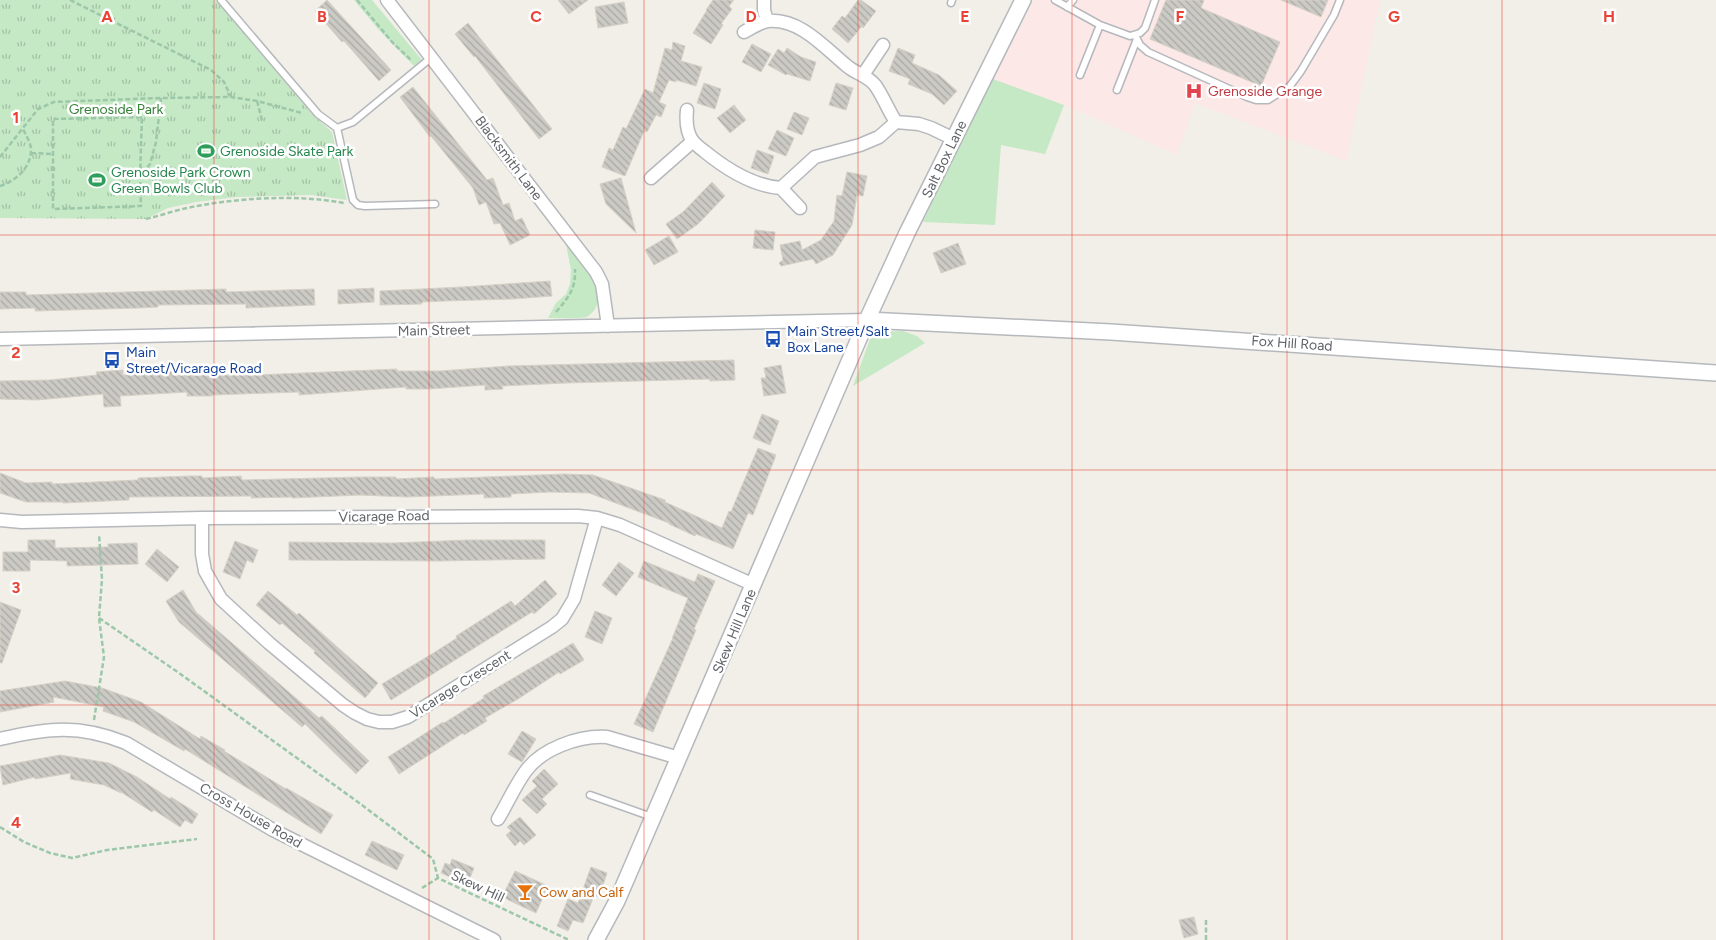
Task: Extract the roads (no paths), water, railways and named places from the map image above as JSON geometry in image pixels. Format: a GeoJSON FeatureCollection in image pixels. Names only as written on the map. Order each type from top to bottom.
{"type":"FeatureCollection","features":[{"type":"Feature","properties":{"kind":"street","name":"Blacksmith Lane"},"geometry":{"type":"LineString","coordinates":[[387,0],[596,272],[602,284],[608,326]]}},
{"type":"Feature","properties":{"kind":"street"},"geometry":{"type":"LineString","coordinates":[[764,0],[767,21]]}},
{"type":"Feature","properties":{"kind":"street","name":"Salt Box Lane"},"geometry":{"type":"LineString","coordinates":[[867,320],[1023,0]]}},
{"type":"Feature","properties":{"kind":"street"},"geometry":{"type":"LineString","coordinates":[[744,32],[767,21],[778,21],[808,34],[824,45],[848,67],[863,75],[874,84],[896,122]]}},
{"type":"Feature","properties":{"kind":"street"},"geometry":{"type":"LineString","coordinates":[[863,75],[883,45]]}},
{"type":"Feature","properties":{"kind":"street"},"geometry":{"type":"LineString","coordinates":[[687,110],[686,120],[693,141],[724,167],[740,176],[771,187],[781,188],[800,208]]}},
{"type":"Feature","properties":{"kind":"street"},"geometry":{"type":"LineString","coordinates":[[781,188],[815,157],[870,141],[888,130],[896,122],[919,124],[954,139]]}},
{"type":"Feature","properties":{"kind":"street"},"geometry":{"type":"LineString","coordinates":[[651,178],[693,141]]}},
{"type":"Feature","properties":{"kind":"street","name":"Main Street"},"geometry":{"type":"LineString","coordinates":[[0,339],[867,320]]}},
{"type":"Feature","properties":{"kind":"street","name":"Fox Hill Road"},"geometry":{"type":"LineString","coordinates":[[867,320],[1151,334],[1716,373]]}},
{"type":"Feature","properties":{"kind":"street","name":"Skew Hill Lane"},"geometry":{"type":"LineString","coordinates":[[596,940],[617,901],[867,320]]}},
{"type":"Feature","properties":{"kind":"street","name":"Vicarage Road"},"geometry":{"type":"LineString","coordinates":[[0,521],[578,516],[597,518],[620,525],[754,584]]}},
{"type":"Feature","properties":{"kind":"street","name":"Vicarage Crescent"},"geometry":{"type":"LineString","coordinates":[[202,518],[202,554],[205,571],[221,599],[269,643],[343,705],[367,719],[379,722],[392,722],[408,717],[562,619],[574,598],[597,518]]}},
{"type":"Feature","properties":{"kind":"street","name":"Cross House Road"},"geometry":{"type":"LineString","coordinates":[[0,739],[34,731],[57,729],[107,735],[126,743],[273,830],[494,940]]}},
{"type":"Feature","properties":{"kind":"street"},"geometry":{"type":"LineString","coordinates":[[498,819],[531,764],[554,749],[576,740],[596,736],[607,737],[679,758]]}},
{"type":"Feature","properties":{"kind":"lane"},"geometry":{"type":"LineString","coordinates":[[221,0],[318,114],[337,128],[353,200],[358,205],[435,204]]}},
{"type":"Feature","properties":{"kind":"lane"},"geometry":{"type":"LineString","coordinates":[[1055,0],[1100,24],[1136,37]]}},
{"type":"Feature","properties":{"kind":"lane"},"geometry":{"type":"LineString","coordinates":[[1067,6],[1073,0]]}},
{"type":"Feature","properties":{"kind":"lane"},"geometry":{"type":"LineString","coordinates":[[1117,90],[1136,37],[1144,28],[1155,0]]}},
{"type":"Feature","properties":{"kind":"lane"},"geometry":{"type":"LineString","coordinates":[[1136,37],[1140,45],[1148,52],[1247,97],[1256,100],[1268,100],[1290,86],[1334,15],[1340,0]]}},
{"type":"Feature","properties":{"kind":"lane"},"geometry":{"type":"LineString","coordinates":[[1080,75],[1100,24]]}},
{"type":"Feature","properties":{"kind":"lane"},"geometry":{"type":"LineString","coordinates":[[337,128],[353,122],[432,57]]}},
{"type":"Feature","properties":{"kind":"lane"},"geometry":{"type":"LineString","coordinates":[[590,794],[653,817]]}},
{"type":"Feature","properties":{"kind":"place","name":"Grenoside Grange"},"geometry":{"type":"Point","coordinates":[1194,91]}},
{"type":"Feature","properties":{"kind":"place","name":"Grenoside Skate Park"},"geometry":{"type":"Point","coordinates":[206,151]}},
{"type":"Feature","properties":{"kind":"place","name":"Grenoside Park Crown Green Bowls Club"},"geometry":{"type":"Point","coordinates":[97,180]}},
{"type":"Feature","properties":{"kind":"place","name":"Main Street/Salt Box Lane"},"geometry":{"type":"Point","coordinates":[773,339]}},
{"type":"Feature","properties":{"kind":"place","name":"Main Street/Vicarage Road"},"geometry":{"type":"Point","coordinates":[112,360]}},
{"type":"Feature","properties":{"kind":"place","name":"Cow and Calf"},"geometry":{"type":"Point","coordinates":[525,892]}},
{"type":"Feature","properties":{"kind":"park label","name":"Grenoside Park"},"geometry":{"type":"Point","coordinates":[116,109]}}]}
